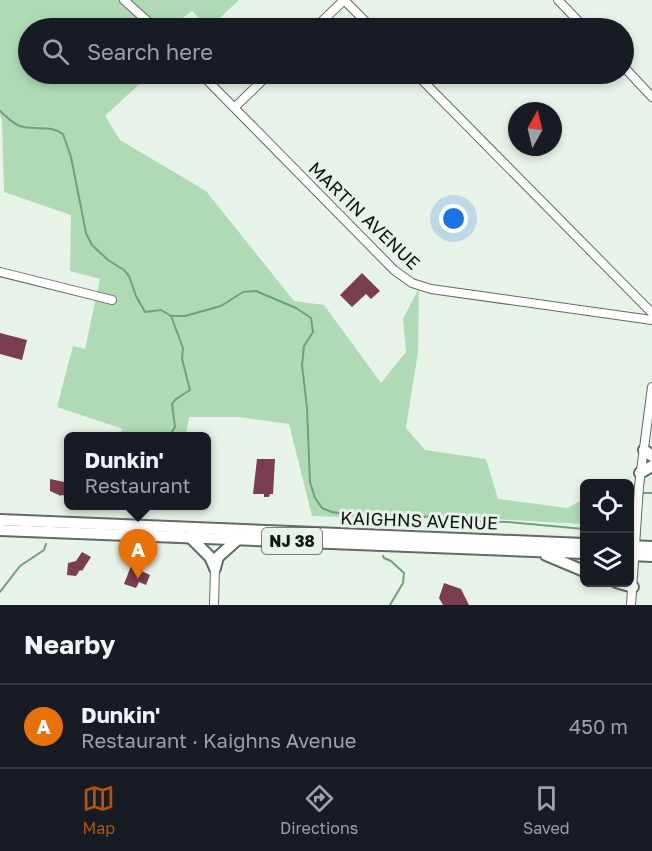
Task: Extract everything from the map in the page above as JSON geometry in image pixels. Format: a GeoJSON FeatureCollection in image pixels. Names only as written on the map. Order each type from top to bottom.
{"type":"FeatureCollection","features":[{"type":"Feature","properties":{"kind":"highway"},"geometry":{"type":"LineString","coordinates":[[640,473],[652,466]]}},
{"type":"Feature","properties":{"kind":"highway","name":"KAIGHNS AVENUE"},"geometry":{"type":"LineString","coordinates":[[0,520],[580,544]]}},
{"type":"Feature","properties":{"kind":"highway","name":"KAIGHNS AVENUE"},"geometry":{"type":"LineString","coordinates":[[0,530],[580,553]]}},
{"type":"Feature","properties":{"kind":"highway"},"geometry":{"type":"LineString","coordinates":[[190,537],[210,557],[215,568]]}},
{"type":"Feature","properties":{"kind":"highway"},"geometry":{"type":"LineString","coordinates":[[215,568],[218,557],[238,539]]}},
{"type":"Feature","properties":{"kind":"highway"},"geometry":{"type":"LineString","coordinates":[[634,551],[652,547]]}},
{"type":"Feature","properties":{"kind":"highway"},"geometry":{"type":"LineString","coordinates":[[537,551],[580,569]]}},
{"type":"Feature","properties":{"kind":"highway"},"geometry":{"type":"LineString","coordinates":[[634,551],[652,556]]}},
{"type":"Feature","properties":{"kind":"street"},"geometry":{"type":"LineString","coordinates":[[124,0],[144,18]]}},
{"type":"Feature","properties":{"kind":"street"},"geometry":{"type":"LineString","coordinates":[[325,18],[344,0],[362,18]]}},
{"type":"Feature","properties":{"kind":"street"},"geometry":{"type":"LineString","coordinates":[[558,0],[575,18]]}},
{"type":"Feature","properties":{"kind":"street"},"geometry":{"type":"LineString","coordinates":[[634,78],[652,97]]}},
{"type":"Feature","properties":{"kind":"street","name":"MARTIN AVENUE"},"geometry":{"type":"LineString","coordinates":[[211,84],[394,270],[414,284],[431,289],[652,320]]}},
{"type":"Feature","properties":{"kind":"street"},"geometry":{"type":"LineString","coordinates":[[235,107],[259,84]]}},
{"type":"Feature","properties":{"kind":"street"},"geometry":{"type":"LineString","coordinates":[[426,84],[652,313]]}},
{"type":"Feature","properties":{"kind":"street"},"geometry":{"type":"LineString","coordinates":[[0,272],[112,300]]}},
{"type":"Feature","properties":{"kind":"street"},"geometry":{"type":"LineString","coordinates":[[634,541],[640,473],[648,453],[652,387]]}},
{"type":"Feature","properties":{"kind":"street"},"geometry":{"type":"LineString","coordinates":[[214,605],[215,568]]}},
{"type":"Feature","properties":{"kind":"street"},"geometry":{"type":"LineString","coordinates":[[631,605],[633,587]]}},
{"type":"Feature","properties":{"kind":"green space"},"geometry":{"type":"Polygon","coordinates":[[[0,0],[239,0],[220,18],[199,18],[192,11],[183,18],[18,18],[18,84],[139,84],[105,116],[120,140],[206,191],[294,301],[324,305],[381,383],[406,352],[403,319],[419,288],[418,352],[406,428],[425,450],[486,459],[498,499],[567,508],[580,501],[580,524],[441,516],[418,520],[312,516],[289,424],[239,417],[189,417],[187,432],[120,432],[123,429],[57,407],[73,346],[85,349],[100,279],[70,271],[71,215],[4,192],[0,116],[0,0]]]}},
{"type":"Feature","properties":{"kind":"building"},"geometry":{"type":"Polygon","coordinates":[[[362,273],[380,291],[371,299],[366,294],[352,307],[340,295],[362,273]]]}},
{"type":"Feature","properties":{"kind":"building"},"geometry":{"type":"Polygon","coordinates":[[[0,333],[27,340],[22,360],[0,354],[0,333]]]}},
{"type":"Feature","properties":{"kind":"building"},"geometry":{"type":"Polygon","coordinates":[[[257,459],[275,459],[273,494],[269,497],[264,497],[264,494],[253,494],[257,459]]]}},
{"type":"Feature","properties":{"kind":"building"},"geometry":{"type":"Polygon","coordinates":[[[50,479],[64,482],[64,495],[50,491],[50,479]]]}},
{"type":"Feature","properties":{"kind":"building"},"geometry":{"type":"Polygon","coordinates":[[[82,552],[91,557],[82,571],[80,570],[76,576],[67,575],[68,563],[76,561],[82,552]]]}},
{"type":"Feature","properties":{"kind":"building"},"geometry":{"type":"Polygon","coordinates":[[[131,566],[150,575],[146,585],[139,582],[136,588],[124,584],[131,566]]]}},
{"type":"Feature","properties":{"kind":"building"},"geometry":{"type":"Polygon","coordinates":[[[444,583],[461,589],[469,605],[443,605],[439,598],[444,583]]]}},
{"type":"Feature","properties":{"kind":"waterway"},"geometry":{"type":"LineString","coordinates":[[0,111],[21,126],[49,129],[63,134],[71,157],[86,233],[92,245],[129,276],[145,312],[161,310],[171,316],[185,316],[221,306],[243,292],[256,291],[296,308],[311,318],[313,332],[304,346],[302,365],[307,408],[310,482],[315,498],[322,508],[332,512],[384,520],[434,516],[467,521],[580,529]]}},
{"type":"Feature","properties":{"kind":"waterway"},"geometry":{"type":"LineString","coordinates":[[171,316],[183,348],[182,359],[190,390],[172,404],[175,427],[172,432]]}},
{"type":"Feature","properties":{"kind":"waterway"},"geometry":{"type":"LineString","coordinates":[[634,493],[652,493]]}},
{"type":"Feature","properties":{"kind":"waterway"},"geometry":{"type":"LineString","coordinates":[[0,592],[20,566],[44,550],[46,544]]}},
{"type":"Feature","properties":{"kind":"waterway"},"geometry":{"type":"LineString","coordinates":[[383,556],[404,573],[403,583],[390,605]]}},
{"type":"Feature","properties":{"kind":"place","name":"Dunkin'"},"geometry":{"type":"Point","coordinates":[138,579]}}]}
